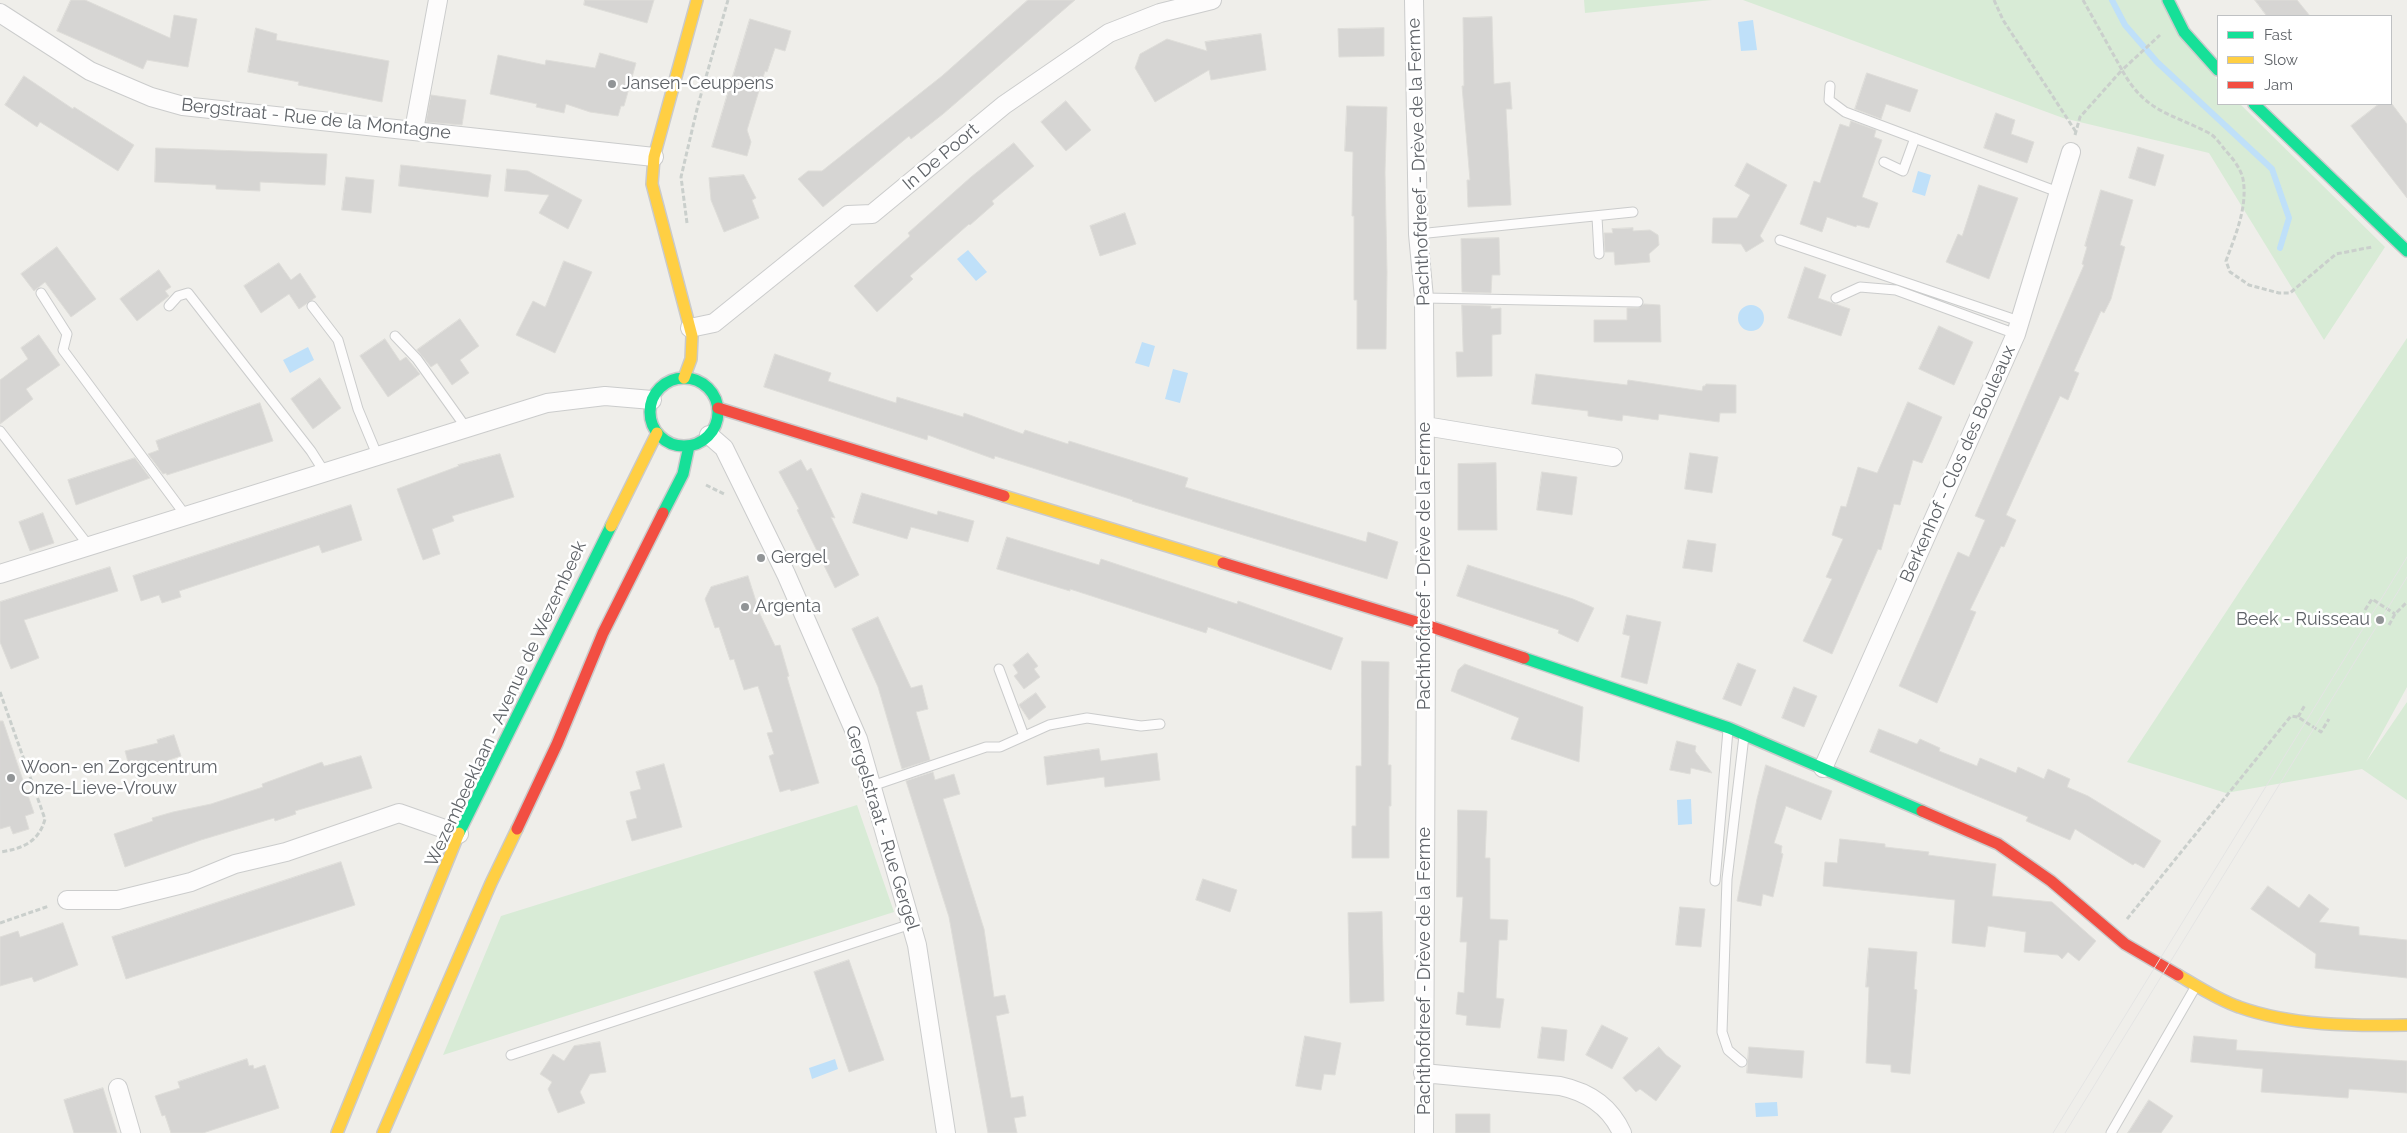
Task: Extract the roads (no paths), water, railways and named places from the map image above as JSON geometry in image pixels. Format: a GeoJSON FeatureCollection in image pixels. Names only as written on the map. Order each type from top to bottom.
{"type":"FeatureCollection","features":[{"type":"Feature","properties":{"kind":"main road"},"geometry":{"type":"LineString","coordinates":[[684,378],[691,360],[690,328],[652,184],[654,156],[697,0]]}},
{"type":"Feature","properties":{"kind":"main road"},"geometry":{"type":"LineString","coordinates":[[2168,0],[2184,32],[2217,69]]}},
{"type":"Feature","properties":{"kind":"main road"},"geometry":{"type":"LineString","coordinates":[[2255,105],[2407,252]]}},
{"type":"Feature","properties":{"kind":"main road"},"geometry":{"type":"LineString","coordinates":[[684,378],[699,381],[708,388],[718,408],[716,423],[709,435],[700,442],[689,446],[677,446],[666,442],[657,433],[652,423],[650,412],[652,400],[658,390],[668,382],[684,378]]}},
{"type":"Feature","properties":{"kind":"main road"},"geometry":{"type":"LineString","coordinates":[[718,408],[1426,625],[1729,728],[1998,844],[2051,881],[2125,944],[2196,986],[2239,1007],[2280,1018],[2355,1026],[2407,1025]]}},
{"type":"Feature","properties":{"kind":"main road","name":"Wezembeeklaan - Avenue de Wezembeek"},"geometry":{"type":"LineString","coordinates":[[337,1133],[459,834],[657,433]]}},
{"type":"Feature","properties":{"kind":"main road"},"geometry":{"type":"LineString","coordinates":[[383,1133],[487,892],[557,744],[603,632],[683,474],[689,446]]}},
{"type":"Feature","properties":{"kind":"street"},"geometry":{"type":"LineString","coordinates":[[414,130],[438,0]]}},
{"type":"Feature","properties":{"kind":"street","name":"In De Poort"},"geometry":{"type":"LineString","coordinates":[[690,328],[714,324],[848,215],[872,214],[1004,105],[1109,33],[1160,13],[1205,0],[1212,0]]}},
{"type":"Feature","properties":{"kind":"street","name":"Pachthofdreef - Drève de la Ferme"},"geometry":{"type":"LineString","coordinates":[[1414,0],[1418,234],[1424,298],[1426,625],[1424,1133]]}},
{"type":"Feature","properties":{"kind":"street","name":"Bergstraat - Rue de la Montagne"},"geometry":{"type":"LineString","coordinates":[[0,13],[90,71],[151,98],[183,106],[654,156]]}},
{"type":"Feature","properties":{"kind":"street","name":"Berkenhof - Clos des Bouleaux"},"geometry":{"type":"LineString","coordinates":[[1823,768],[2017,328],[2071,152]]}},
{"type":"Feature","properties":{"kind":"street"},"geometry":{"type":"LineString","coordinates":[[0,574],[547,403],[605,396],[652,400]]}},
{"type":"Feature","properties":{"kind":"street"},"geometry":{"type":"LineString","coordinates":[[1425,426],[1613,457]]}},
{"type":"Feature","properties":{"kind":"street","name":"Gergelstraat - Rue Gergel"},"geometry":{"type":"LineString","coordinates":[[709,435],[724,448],[786,574],[858,739],[917,945],[946,1133]]}},
{"type":"Feature","properties":{"kind":"street"},"geometry":{"type":"LineString","coordinates":[[67,900],[118,900],[191,882],[235,864],[286,852],[398,813],[459,834]]}},
{"type":"Feature","properties":{"kind":"street"},"geometry":{"type":"LineString","coordinates":[[1424,1073],[1575,1089],[1601,1104],[1612,1116],[1622,1133]]}},
{"type":"Feature","properties":{"kind":"street"},"geometry":{"type":"LineString","coordinates":[[118,1088],[131,1133]]}},
{"type":"Feature","properties":{"kind":"lane"},"geometry":{"type":"LineString","coordinates":[[1830,86],[1829,100],[1845,112],[2058,192]]}},
{"type":"Feature","properties":{"kind":"lane"},"geometry":{"type":"LineString","coordinates":[[1884,162],[1903,171],[1915,138]]}},
{"type":"Feature","properties":{"kind":"lane"},"geometry":{"type":"LineString","coordinates":[[1418,234],[1633,212]]}},
{"type":"Feature","properties":{"kind":"lane"},"geometry":{"type":"LineString","coordinates":[[1597,217],[1599,254]]}},
{"type":"Feature","properties":{"kind":"lane"},"geometry":{"type":"LineString","coordinates":[[1780,240],[2017,328]]}},
{"type":"Feature","properties":{"kind":"lane"},"geometry":{"type":"LineString","coordinates":[[1836,298],[1860,287],[1896,290],[2017,328]]}},
{"type":"Feature","properties":{"kind":"lane"},"geometry":{"type":"LineString","coordinates":[[169,306],[178,296],[188,292],[311,451],[325,473]]}},
{"type":"Feature","properties":{"kind":"lane"},"geometry":{"type":"LineString","coordinates":[[41,293],[67,334],[63,350],[186,516]]}},
{"type":"Feature","properties":{"kind":"lane"},"geometry":{"type":"LineString","coordinates":[[1424,298],[1638,302]]}},
{"type":"Feature","properties":{"kind":"lane"},"geometry":{"type":"LineString","coordinates":[[312,306],[338,340],[358,409],[378,457]]}},
{"type":"Feature","properties":{"kind":"lane"},"geometry":{"type":"LineString","coordinates":[[395,336],[417,359],[467,429]]}},
{"type":"Feature","properties":{"kind":"lane"},"geometry":{"type":"LineString","coordinates":[[0,432],[89,546]]}},
{"type":"Feature","properties":{"kind":"lane"},"geometry":{"type":"LineString","coordinates":[[999,669],[1024,736]]}},
{"type":"Feature","properties":{"kind":"lane"},"geometry":{"type":"LineString","coordinates":[[872,786],[986,747],[1000,746],[1049,725],[1088,718],[1142,726],[1160,724]]}},
{"type":"Feature","properties":{"kind":"lane"},"geometry":{"type":"LineString","coordinates":[[1715,882],[1729,728]]}},
{"type":"Feature","properties":{"kind":"lane"},"geometry":{"type":"LineString","coordinates":[[1742,1062],[1728,1050],[1722,1032],[1727,879],[1744,734]]}},
{"type":"Feature","properties":{"kind":"lane"},"geometry":{"type":"LineString","coordinates":[[511,1055],[911,924]]}},
{"type":"Feature","properties":{"kind":"lane"},"geometry":{"type":"LineString","coordinates":[[2111,1133],[2196,986]]}},
{"type":"Feature","properties":{"kind":"water"},"geometry":{"type":"Polygon","coordinates":[[[1753,20],[1757,50],[1741,51],[1738,22],[1753,20]]]}},
{"type":"Feature","properties":{"kind":"water"},"geometry":{"type":"Polygon","coordinates":[[[1918,171],[1931,175],[1925,196],[1912,192],[1918,171]]]}},
{"type":"Feature","properties":{"kind":"water"},"geometry":{"type":"Polygon","coordinates":[[[968,250],[987,272],[976,281],[957,259],[968,250]]]}},
{"type":"Feature","properties":{"kind":"water"},"geometry":{"type":"Polygon","coordinates":[[[1751,305],[1760,309],[1764,318],[1760,327],[1751,331],[1742,327],[1738,318],[1742,309],[1751,305]]]}},
{"type":"Feature","properties":{"kind":"water"},"geometry":{"type":"Polygon","coordinates":[[[1142,342],[1155,346],[1149,367],[1135,363],[1142,342]]]}},
{"type":"Feature","properties":{"kind":"water"},"geometry":{"type":"Polygon","coordinates":[[[308,347],[314,360],[290,373],[283,360],[308,347]]]}},
{"type":"Feature","properties":{"kind":"water"},"geometry":{"type":"Polygon","coordinates":[[[1173,369],[1188,373],[1180,403],[1165,399],[1173,369]]]}},
{"type":"Feature","properties":{"kind":"water"},"geometry":{"type":"Polygon","coordinates":[[[1691,799],[1692,824],[1678,825],[1677,800],[1691,799]]]}},
{"type":"Feature","properties":{"kind":"water"},"geometry":{"type":"Polygon","coordinates":[[[835,1059],[838,1069],[812,1079],[809,1068],[835,1059]]]}},
{"type":"Feature","properties":{"kind":"water"},"geometry":{"type":"Polygon","coordinates":[[[1777,1102],[1778,1116],[1756,1117],[1755,1103],[1777,1102]]]}},
{"type":"Feature","properties":{"kind":"waterway"},"geometry":{"type":"LineString","coordinates":[[2112,0],[2125,25],[2157,62],[2272,169],[2289,218],[2280,248]]}},
{"type":"Feature","properties":{"kind":"tram line"},"geometry":{"type":"LineString","coordinates":[[2053,1133],[2407,557]]}},
{"type":"Feature","properties":{"kind":"tram line"},"geometry":{"type":"LineString","coordinates":[[2065,1133],[2407,577]]}},
{"type":"Feature","properties":{"kind":"place","name":"Jansen-Ceuppens"},"geometry":{"type":"Point","coordinates":[612,84]}},
{"type":"Feature","properties":{"kind":"place","name":"Gergel"},"geometry":{"type":"Point","coordinates":[761,558]}},
{"type":"Feature","properties":{"kind":"place","name":"Argenta"},"geometry":{"type":"Point","coordinates":[745,607]}},
{"type":"Feature","properties":{"kind":"place","name":"Beek - Ruisseau"},"geometry":{"type":"Point","coordinates":[2380,620]}},
{"type":"Feature","properties":{"kind":"place","name":"Woon- en Zorgcentrum Onze-Lieve-Vrouw"},"geometry":{"type":"Point","coordinates":[11,778]}}]}
